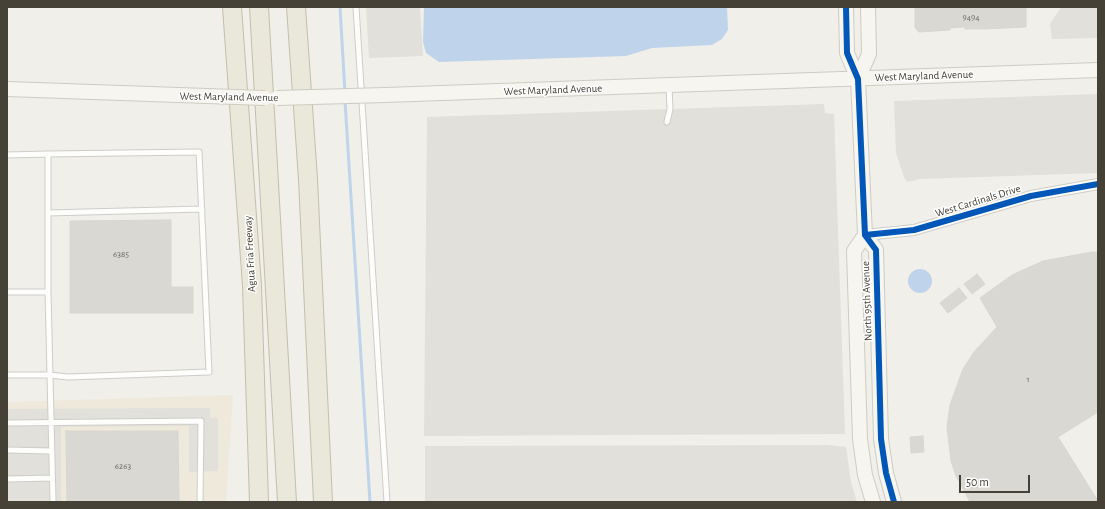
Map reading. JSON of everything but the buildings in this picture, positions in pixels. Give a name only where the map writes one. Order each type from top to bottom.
[{"type":"highway","name":"Agua Fria Freeway","points":[[232,7],[252,286],[259,501]]},
{"type":"highway","points":[[259,7],[271,98]]},
{"type":"highway","points":[[270,7],[271,98],[279,251],[296,502]]},
{"type":"highway","points":[[296,7],[309,194],[323,501]]},
{"type":"highway","points":[[279,251],[287,502]]},
{"type":"main road","points":[[846,7],[847,53],[858,79],[864,235]]},
{"type":"main road","points":[[858,79],[869,54],[868,7]]},
{"type":"main road","name":"West Maryland Avenue","points":[[7,89],[271,98],[669,86],[1098,70]]},
{"type":"main road","name":"North 95th Avenue","points":[[873,502],[866,475],[860,427],[854,251],[864,235],[876,250],[881,439],[886,473],[894,502]]},
{"type":"street","name":"West Cardinals Drive","points":[[864,235],[914,230],[1031,196],[1098,184]]},
{"type":"lane","points":[[356,7],[387,502]]},
{"type":"lane","points":[[667,122],[670,109],[669,86]]},
{"type":"lane","points":[[7,155],[199,152],[209,372],[68,377],[49,375],[7,375]]},
{"type":"lane","points":[[48,154],[49,375],[53,502]]},
{"type":"lane","points":[[48,213],[202,209]]},
{"type":"lane","points":[[7,292],[48,292]]},
{"type":"lane","points":[[7,422],[201,421],[200,502]]},
{"type":"lane","points":[[7,450],[51,451]]},
{"type":"lane","points":[[7,478],[52,478]]},
{"type":"shaded area","points":[[366,7],[420,7],[423,56],[369,58]]},
{"type":"shaded area","points":[[1061,7],[1098,7],[1098,38],[1052,39],[1050,24]]},
{"type":"shaded area","points":[[1098,94],[1098,173],[920,179],[907,182],[904,177],[896,153],[894,101]]},
{"type":"shaded area","points":[[824,104],[825,113],[834,114],[845,434],[424,436],[427,117]]},
{"type":"shaded area","points":[[233,395],[226,502],[7,502],[7,402]]},
{"type":"shaded area","points":[[210,408],[210,418],[218,418],[218,471],[189,472],[189,426],[61,427],[61,502],[7,502],[7,409]]},
{"type":"shaded area","points":[[827,445],[846,447],[851,482],[857,502],[425,502],[425,446]]},
{"type":"water","points":[[424,7],[727,7],[728,30],[722,39],[712,45],[652,48],[626,56],[439,62],[426,53],[423,42]]},
{"type":"water","points":[[915,269],[925,269],[932,276],[932,286],[925,293],[915,293],[908,286],[908,276]]},
{"type":"waterway","points":[[340,7],[345,93]]},
{"type":"waterway","points":[[345,101],[370,502]]},
{"type":"cycle path","points":[[846,7],[847,53],[858,79],[865,235],[876,250],[881,439],[886,473],[894,502]]},
{"type":"cycle path","points":[[865,235],[914,230],[1031,196],[1098,184]]}]
